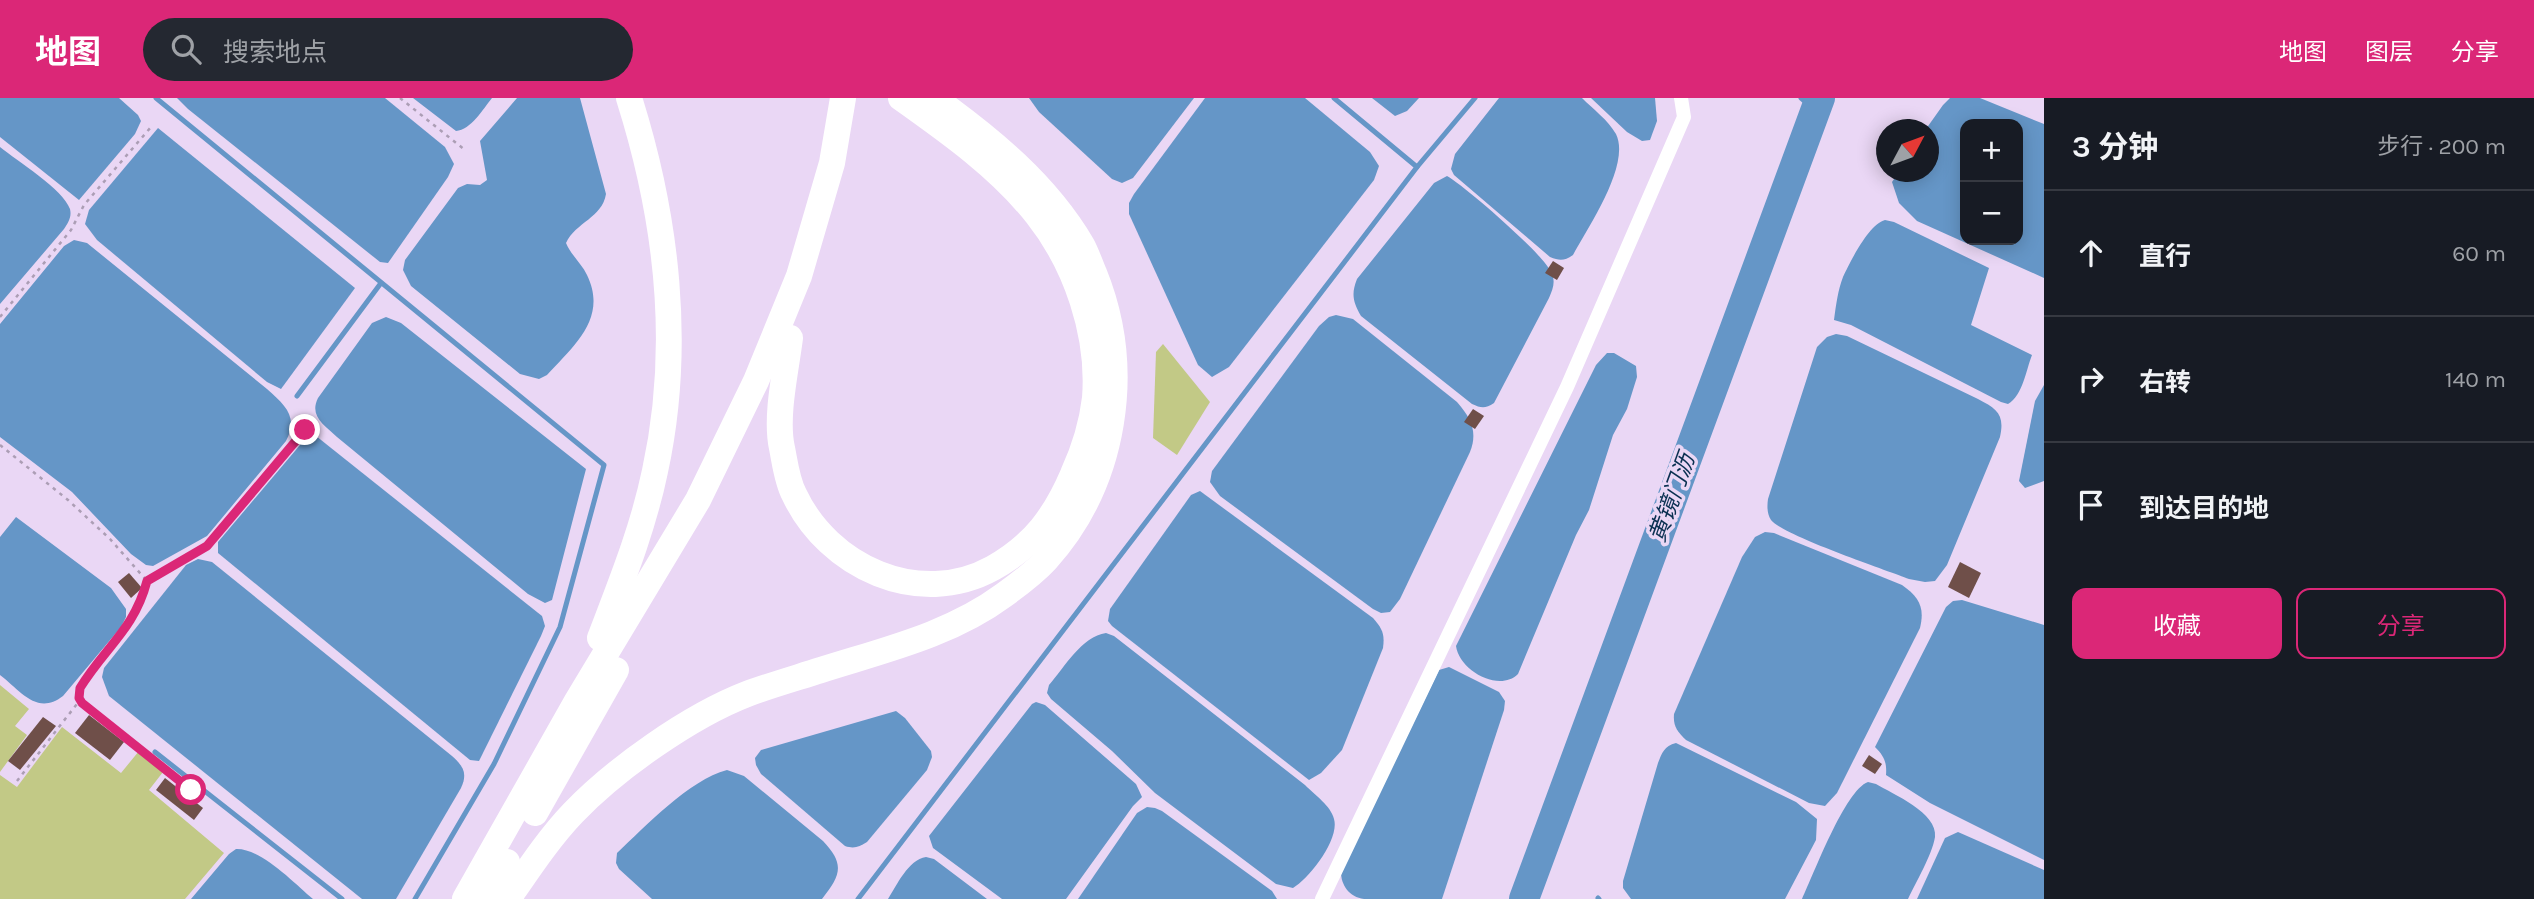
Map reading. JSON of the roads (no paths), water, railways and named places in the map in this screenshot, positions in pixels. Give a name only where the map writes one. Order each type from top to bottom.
[{"type":"highway","points":[[577,701],[633,552],[655,471],[667,397],[669,317],[663,236],[644,145],[629,98]]},
{"type":"highway","points":[[466,899],[577,701],[704,502],[799,276],[832,163],[843,98]]},
{"type":"highway","points":[[487,899],[704,502],[790,338],[842,179],[858,98]]},
{"type":"highway","points":[[790,338],[781,400],[781,445],[793,493],[815,528],[842,555],[875,574],[911,582],[934,583],[961,579],[991,569],[1018,552],[1048,523],[1066,491],[1084,448],[1095,397],[1093,349],[1083,302],[1065,256],[1037,214],[994,170],[901,98]]},
{"type":"highway","points":[[508,899],[573,813],[639,757],[684,727],[744,695],[895,648],[957,624],[1003,596],[1045,561],[1075,520],[1101,465],[1114,411],[1115,353],[1105,299],[1084,247],[1049,197],[1012,159],[934,98]]},
{"type":"street","points":[[1322,899],[1567,387],[1684,117],[1681,98]]},
{"type":"water","points":[[0,98],[119,98],[141,121],[135,134],[79,200],[0,137]]},
{"type":"water","points":[[177,98],[385,98],[445,147],[454,164],[448,177],[388,263],[380,262]]},
{"type":"water","points":[[413,98],[492,98],[472,123],[456,131]]},
{"type":"water","points":[[517,98],[580,98],[606,194],[599,209],[566,243],[585,271],[592,290],[591,318],[568,353],[547,375],[539,379],[520,374],[411,286],[403,270],[405,260],[458,188],[467,184],[480,185],[487,180],[480,141]]},
{"type":"water","points":[[1029,98],[1194,98],[1133,178],[1122,183],[1112,179],[1039,112]]},
{"type":"water","points":[[1205,98],[1305,98],[1370,152],[1379,166],[1374,180],[1229,367],[1212,377],[1198,365],[1129,214],[1129,203],[1134,194]]},
{"type":"water","points":[[1372,98],[1419,98],[1407,111],[1395,116]]},
{"type":"water","points":[[1499,98],[1582,98],[1605,119],[1616,134],[1618,162],[1613,179],[1573,255],[1567,258],[1559,260],[1550,257],[1454,175],[1451,169],[1455,154]]},
{"type":"water","points":[[1591,98],[1655,98],[1657,121],[1650,140],[1642,141],[1627,132]]},
{"type":"water","points":[[1950,98],[1980,98],[2044,124],[2044,278],[1970,245],[2023,245],[2023,119],[1960,119],[1960,240],[1917,221],[1899,203],[1892,182],[1939,182],[1939,119],[1933,119]]},
{"type":"water","points":[[158,128],[355,288],[281,389],[267,382],[97,240],[85,224],[89,210]]},
{"type":"water","points":[[0,147],[49,184],[66,201],[70,212],[64,229],[0,304]]},
{"type":"water","points":[[1447,176],[1520,237],[1545,263],[1553,279],[1549,298],[1494,403],[1485,407],[1472,404],[1361,316],[1354,298],[1357,279],[1434,183]]},
{"type":"water","points":[[1885,220],[1989,268],[1971,325],[2032,355],[2021,388],[2008,404],[1851,325],[1834,320],[1840,287],[1850,262],[1873,228]]},
{"type":"water","points":[[74,240],[87,243],[267,389],[284,406],[290,418],[290,433],[286,441],[207,536],[153,566],[146,565],[131,554],[72,492],[0,437],[0,324],[64,246]]},
{"type":"water","points":[[1336,315],[1353,319],[1457,402],[1466,414],[1473,432],[1470,452],[1400,599],[1390,612],[1381,613],[1373,609],[1220,496],[1210,482],[1212,471],[1319,326],[1329,317]]},
{"type":"water","points":[[386,317],[401,323],[586,469],[552,600],[545,603],[528,594],[319,420],[315,410],[318,398],[372,323]]},
{"type":"water","points":[[1836,334],[1847,336],[1978,399],[1998,413],[2001,423],[2000,437],[1947,565],[1935,581],[1909,579],[1836,552],[1794,534],[1770,518],[1768,499],[1817,347],[1827,337]]},
{"type":"water","points":[[1607,353],[1614,353],[1636,366],[1637,377],[1627,409],[1613,435],[1589,510],[1518,674],[1501,681],[1491,680],[1464,663],[1456,646],[1596,365]]},
{"type":"water","points":[[2044,385],[2044,481],[2025,488],[2019,481],[2035,401]]},
{"type":"water","points":[[311,432],[542,616],[545,626],[541,636],[479,761],[470,760],[218,553],[218,542]]},
{"type":"water","points":[[1200,491],[1373,618],[1382,632],[1383,648],[1342,750],[1321,773],[1309,780],[1108,621],[1110,609],[1191,495]]},
{"type":"water","points":[[16,517],[111,588],[126,609],[126,617],[121,627],[63,696],[45,703],[30,699],[0,675],[0,537]]},
{"type":"water","points":[[1765,532],[1774,533],[1902,585],[1913,594],[1921,608],[1920,628],[1837,793],[1825,806],[1809,803],[1686,740],[1674,722],[1674,714],[1742,557],[1755,537]]},
{"type":"water","points":[[198,559],[212,562],[452,756],[462,767],[464,778],[461,788],[396,899],[362,899],[109,696],[102,677],[104,668],[186,565]]},
{"type":"water","points":[[1962,600],[2044,625],[2044,860],[1930,803],[1886,775],[1884,759],[1875,747],[1946,607],[1953,601]]},
{"type":"water","points":[[1106,633],[1114,636],[1305,785],[1330,810],[1335,827],[1328,847],[1300,883],[1293,888],[1276,884],[1155,793],[1112,751],[1051,699],[1047,693],[1049,685],[1067,662],[1089,640]]},
{"type":"water","points":[[1449,667],[1499,692],[1505,701],[1442,899],[1364,899],[1354,896],[1342,881],[1341,872],[1439,670]]},
{"type":"water","points":[[1036,702],[1045,705],[1136,784],[1142,797],[1066,899],[1002,899],[933,848],[929,836]]},
{"type":"water","points":[[896,711],[905,718],[931,751],[932,757],[927,770],[867,842],[859,846],[845,846],[761,774],[756,765],[755,758],[761,750]]},
{"type":"water","points":[[1676,743],[1796,802],[1817,819],[1816,840],[1785,899],[1631,899],[1623,888],[1658,763],[1666,748]]},
{"type":"water","points":[[727,770],[744,776],[830,849],[835,856],[838,870],[822,899],[652,899],[619,869],[616,863],[617,853],[655,818],[698,783]]},
{"type":"water","points":[[1868,782],[1913,805],[1934,828],[1935,837],[1931,852],[1908,899],[1802,899],[1840,816],[1859,788]]},
{"type":"water","points":[[1147,807],[1162,811],[1272,891],[1277,899],[1078,899],[1137,813]]},
{"type":"water","points":[[1958,832],[2044,870],[2044,899],[1917,899],[1945,838]]},
{"type":"water","points":[[236,849],[246,850],[266,860],[313,899],[191,899]]},
{"type":"water","points":[[926,857],[934,859],[987,899],[888,899],[908,868]]},
{"type":"waterway","points":[[156,98],[604,465],[560,627],[494,764],[415,899]]},
{"type":"waterway","points":[[1334,98],[1417,167]]},
{"type":"waterway","points":[[858,899],[1417,167],[1475,98]]},
{"type":"waterway","points":[[1801,98],[1814,109]]},
{"type":"waterway","name":"黄镜门沥","points":[[1524,899],[1820,98]]},
{"type":"waterway","points":[[297,396],[381,283]]},
{"type":"waterway","points":[[155,752],[342,899]]}]
